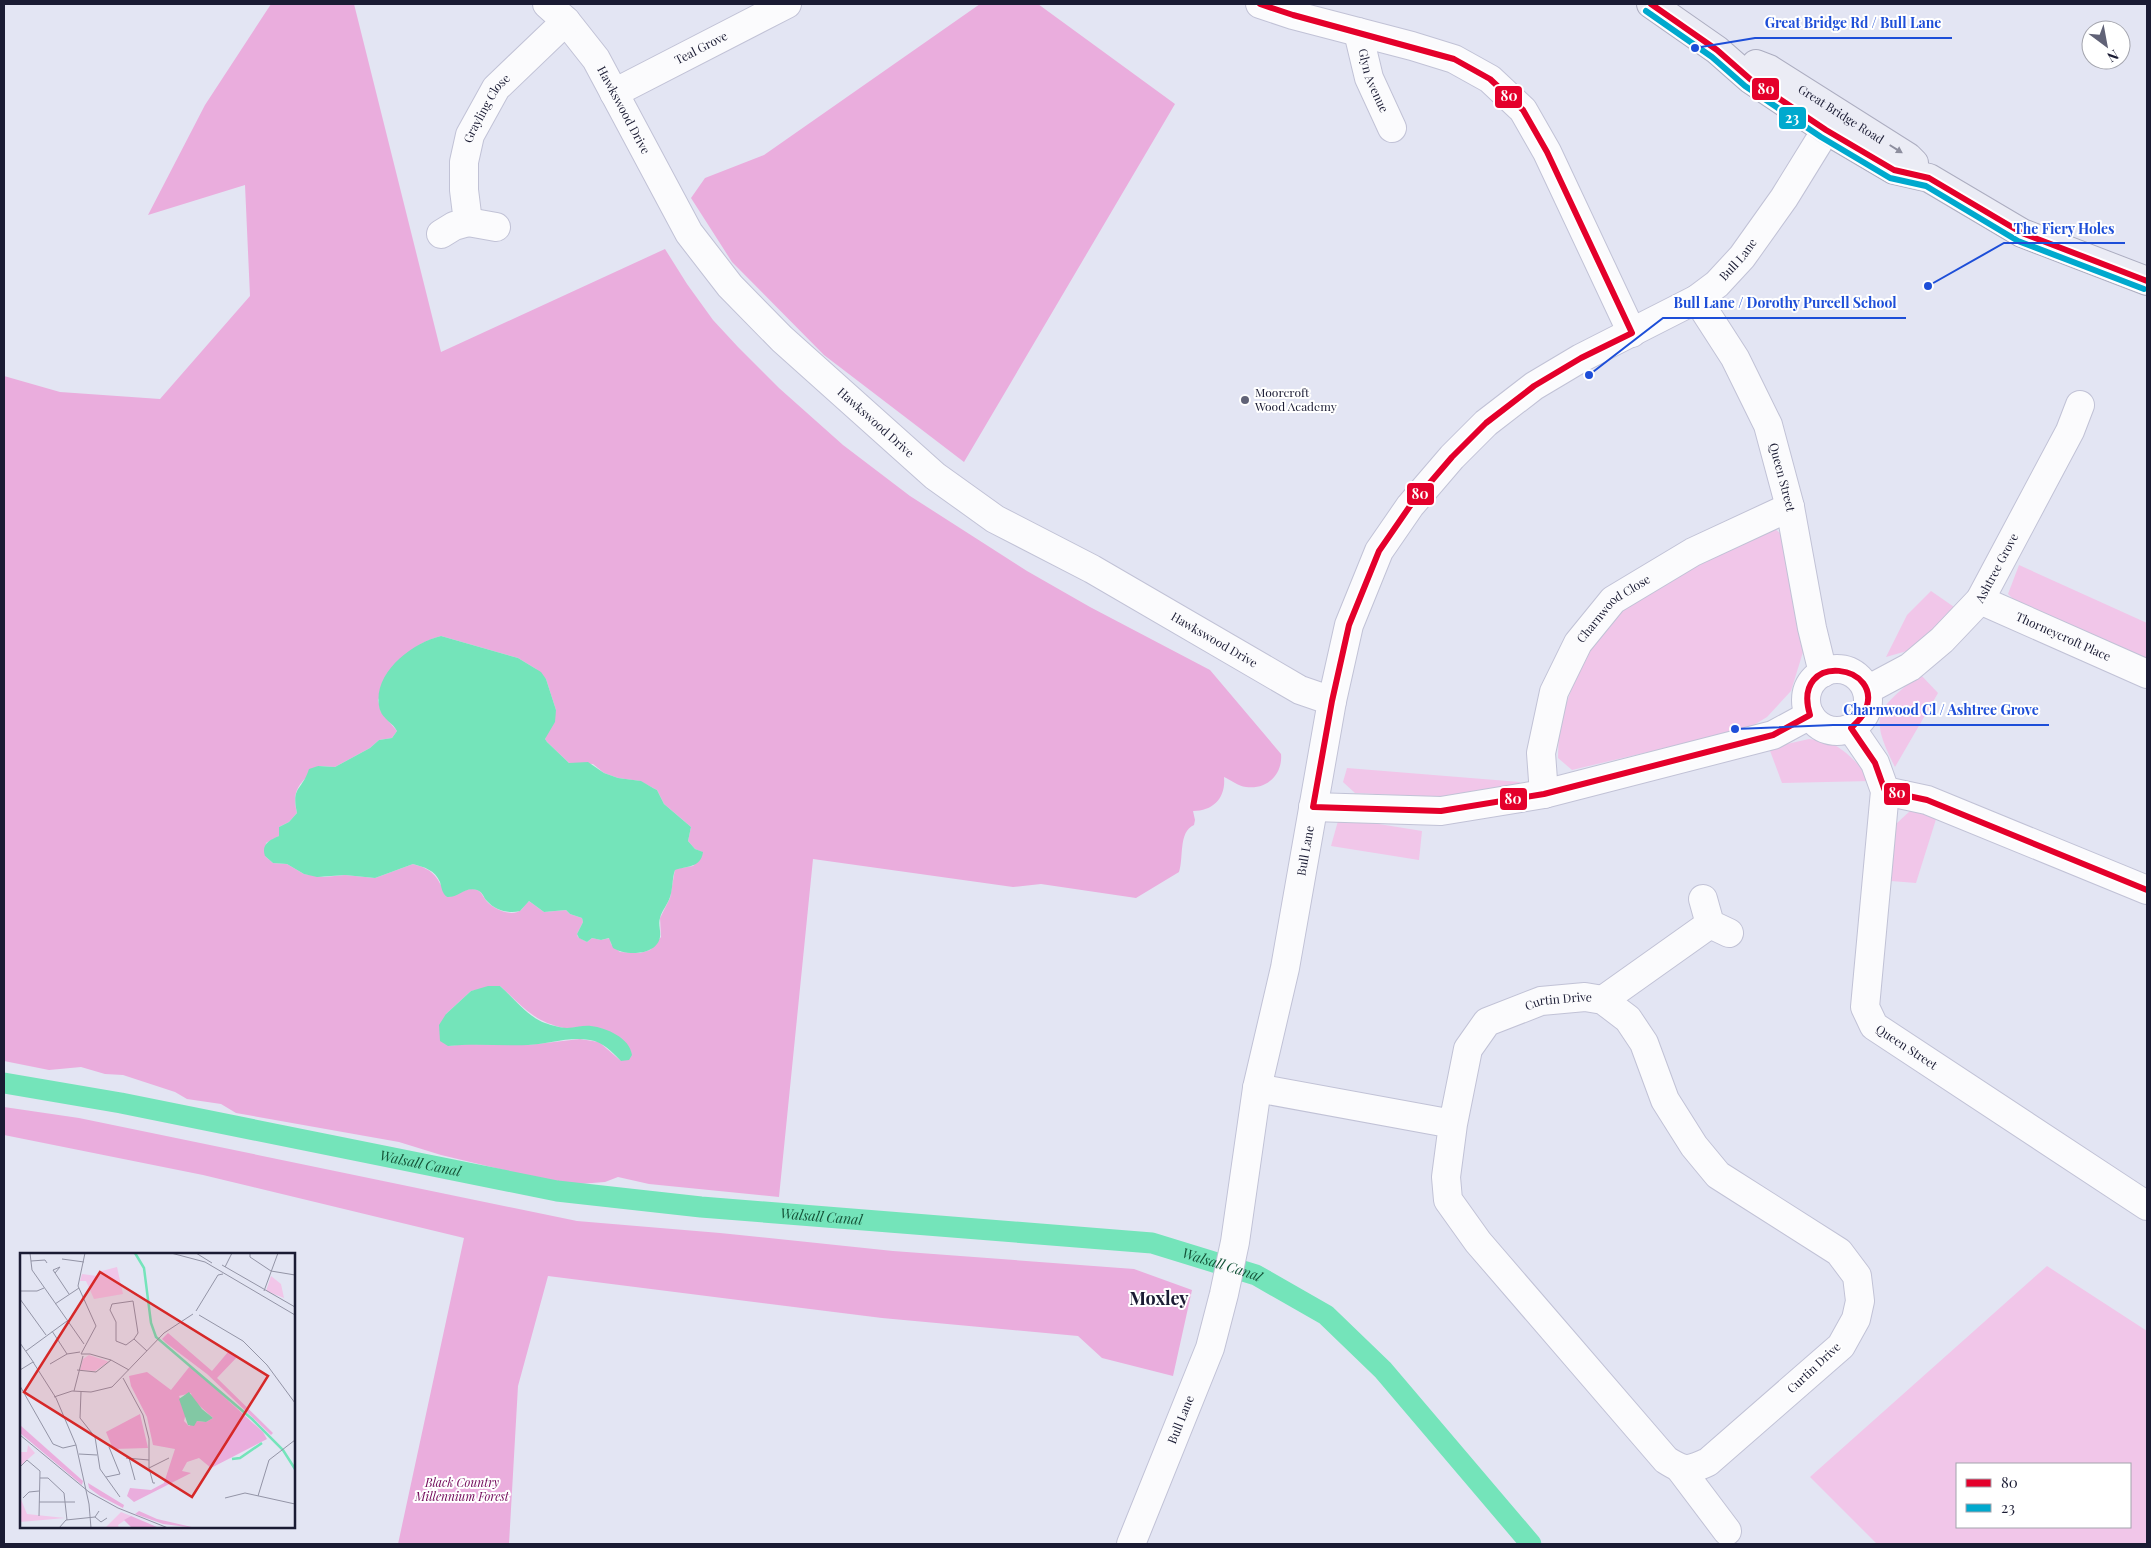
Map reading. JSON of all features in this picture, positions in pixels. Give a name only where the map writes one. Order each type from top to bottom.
[{"type":"main road","name":"Great Bridge Road","points":[[1651,4],[1717,50],[1750,79],[1826,130],[1894,170],[1929,178]]},
{"type":"main road","name":"Great Bridge Road","points":[[1717,50],[1769,69],[1908,157],[1929,178],[2022,232],[2144,282]]},
{"type":"street","name":"Teal Grove","points":[[614,93],[787,4]]},
{"type":"street","name":"Glyn Avenue","points":[[1260,4],[1293,16],[1454,58],[1490,79],[1523,110],[1565,187],[1632,333]]},
{"type":"street","name":"Hawkswood Drive","points":[[557,12],[596,58],[689,233],[730,286],[782,339],[935,476],[995,519],[1092,569],[1300,690],[1332,701]]},
{"type":"street","name":"Grayling Close","points":[[468,222],[464,190],[464,162],[470,134],[496,88],[557,12]]},
{"type":"street","name":"Glyn Avenue","points":[[1358,32],[1368,78],[1392,128]]},
{"type":"street","points":[[1798,87],[1803,102],[1828,119],[1826,130],[1858,125]]},
{"type":"street","name":"Bull Lane","points":[[1131,1544],[1210,1348],[1224,1294],[1235,1242],[1257,1088],[1285,968],[1332,701],[1349,625],[1379,551],[1410,506],[1467,440],[1534,386],[1581,358],[1697,299],[1717,284],[1742,257],[1784,198],[1826,130]]},
{"type":"street","points":[[441,234],[454,226],[468,222],[496,227]]},
{"type":"street","name":"Queen Street","points":[[1697,299],[1735,358],[1768,424],[1790,508],[1812,628],[1824,672]]},
{"type":"street","name":"Ashtree Grove","points":[[1867,690],[1910,667],[1942,640],[1980,600],[2070,431],[2080,405]]},
{"type":"street","name":"Charnwood Close","points":[[1544,794],[1541,754],[1554,692],[1578,643],[1613,600],[1693,552],[1790,508]]},
{"type":"street","name":"Thorneycroft Place","points":[[1980,600],[2147,674]]},
{"type":"street","points":[[1834,669],[1853,673],[1862,681],[1867,690],[1867,711],[1861,721],[1851,728],[1840,731],[1829,730],[1816,722],[1810,715],[1806,697],[1815,679],[1824,672],[1834,669]]},
{"type":"street","points":[[1313,807],[1441,811],[1544,794],[1773,734],[1810,715]]},
{"type":"street","name":"Queen Street","points":[[1851,728],[1875,763],[1885,791],[1865,1007],[1874,1026],[2147,1206]]},
{"type":"street","points":[[1885,791],[1927,800],[2147,890]]},
{"type":"street","points":[[1603,1000],[1714,919]]},
{"type":"street","name":"Curtin Drive","points":[[1585,997],[1603,1000],[1628,1019],[1644,1043],[1665,1100],[1694,1146],[1718,1175],[1839,1252],[1857,1276],[1860,1301],[1856,1319],[1841,1346],[1708,1462],[1693,1469],[1681,1470],[1666,1460],[1478,1242],[1448,1200],[1446,1177],[1453,1124],[1468,1049],[1487,1022],[1541,1000],[1585,997]]},
{"type":"street","points":[[1257,1088],[1453,1124]]},
{"type":"street","points":[[1681,1470],[1727,1531]]},
{"type":"shaded area","points":[[1771,526],[1785,537],[1803,652],[1791,691],[1767,717],[1749,728],[1572,770],[1558,758],[1559,725],[1585,650],[1624,603]]},
{"type":"shaded area","points":[[2019,565],[2147,623],[2147,662],[2018,604],[2008,594]]},
{"type":"shaded area","points":[[1931,591],[1957,609],[1907,651],[1886,657],[1907,615]]},
{"type":"shaded area","points":[[441,636],[518,658],[541,672],[546,679],[556,710],[555,722],[545,739],[547,742],[569,763],[588,762],[604,773],[618,778],[641,781],[657,790],[664,804],[691,827],[688,841],[695,849],[703,852],[702,857],[696,864],[675,870],[670,897],[659,920],[660,937],[658,943],[653,948],[640,953],[632,953],[618,951],[613,948],[609,938],[601,940],[592,938],[587,942],[579,938],[577,934],[583,922],[582,918],[570,914],[566,910],[544,912],[529,901],[520,911],[506,912],[494,907],[481,892],[473,889],[447,897],[438,878],[432,872],[413,864],[375,878],[345,875],[317,877],[304,874],[287,864],[273,863],[265,856],[264,849],[267,843],[279,836],[279,827],[289,822],[297,813],[296,793],[309,769],[318,766],[335,767],[370,748],[379,740],[392,738],[397,731],[380,710],[379,697],[381,685],[387,673],[406,653],[429,640]]},
{"type":"shaded area","points":[[1920,674],[1938,693],[1895,767],[1881,735],[1881,714],[1894,696]]},
{"type":"shaded area","points":[[1809,739],[1823,740],[1845,752],[1857,763],[1871,781],[1782,783],[1769,748]]},
{"type":"shaded area","points":[[1347,768],[1520,782],[1516,790],[1457,798],[1355,793],[1343,782]]},
{"type":"shaded area","points":[[1918,810],[1937,816],[1916,883],[1891,881],[1896,824],[1910,811]]},
{"type":"shaded area","points":[[1348,819],[1422,831],[1419,860],[1331,846],[1338,821]]},
{"type":"shaded area","points":[[488,986],[500,986],[527,1012],[545,1023],[565,1028],[591,1026],[617,1035],[627,1044],[632,1055],[629,1060],[621,1061],[603,1045],[595,1041],[582,1039],[518,1045],[448,1046],[440,1041],[439,1025],[446,1014],[471,991]]},
{"type":"shaded area","points":[[2047,1266],[2147,1331],[2147,1544],[1877,1544],[1810,1477]]},
{"type":"green space","points":[[271,4],[354,4],[441,352],[665,249],[713,320],[779,388],[843,445],[910,496],[1027,571],[1090,607],[1210,670],[1281,754],[1281,761],[1276,774],[1267,783],[1254,787],[1240,785],[1224,777],[1223,791],[1217,802],[1213,806],[1193,811],[1194,825],[1189,828],[1184,839],[1179,872],[1136,898],[1041,884],[1013,887],[813,859],[779,1197],[649,1184],[618,1177],[605,1182],[566,1185],[441,1155],[399,1142],[236,1113],[221,1104],[187,1099],[175,1092],[123,1075],[105,1074],[81,1067],[49,1070],[4,1061],[4,376],[60,392],[160,399],[250,296],[245,185],[148,215],[205,105]],"holes":[[[441,636],[518,658],[536,669],[546,679],[556,710],[545,739],[547,742],[569,763],[593,764],[604,773],[618,778],[640,781],[657,790],[664,804],[691,827],[688,841],[695,849],[702,852],[702,856],[693,866],[675,869],[670,898],[660,918],[661,937],[650,950],[640,953],[620,952],[611,944],[610,938],[601,940],[592,938],[587,942],[578,937],[577,934],[583,922],[582,918],[570,914],[566,910],[544,912],[529,901],[517,912],[502,911],[492,906],[480,892],[473,889],[447,897],[441,884],[431,872],[413,864],[375,878],[345,875],[324,877],[304,874],[287,864],[273,863],[265,856],[266,843],[279,836],[279,827],[289,822],[297,813],[295,798],[299,786],[318,766],[335,767],[370,748],[379,740],[392,738],[397,731],[381,712],[378,700],[402,660],[418,646]],[[500,986],[529,1012],[553,1025],[564,1028],[591,1026],[621,1061],[599,1042],[580,1039],[528,1045],[468,1044],[448,1046],[446,1014],[471,991]]]},
{"type":"green space","points":[[980,4],[1038,4],[1175,104],[964,462],[824,355],[732,262],[691,198],[705,178],[764,155]]},
{"type":"green space","name":"Black Country Millennium Forest","points":[[4,1107],[79,1118],[577,1221],[720,1233],[893,1251],[1134,1269],[1192,1290],[1173,1376],[1102,1358],[1078,1336],[882,1318],[548,1276],[518,1386],[509,1544],[398,1544],[464,1238],[203,1175],[4,1135]]},
{"type":"waterway","name":"Walsall Canal","points":[[4,1083],[121,1103],[557,1191],[701,1207],[1152,1243],[1256,1275],[1326,1315],[1383,1370],[1531,1544]]},
{"type":"transit line","name":"80","points":[[1260,4],[1293,15],[1454,59],[1490,79],[1523,110],[1547,152],[1632,333],[1581,358],[1534,386],[1486,423],[1452,457],[1410,506],[1379,551],[1349,625],[1332,701],[1313,807],[1441,811],[1544,794],[1773,735],[1810,715],[1808,694],[1814,680],[1825,672],[1839,671],[1853,675],[1863,683],[1868,696],[1864,713],[1851,728],[1875,763],[1885,791],[1927,800],[2147,890]]},
{"type":"transit line","name":"80","points":[[1651,4],[1717,50],[1750,79],[1826,130],[1894,170],[1929,178],[2022,233],[2147,281]]},
{"type":"transit line","name":"23","points":[[1646,11],[1712,57],[1745,86],[1821,137],[1890,178],[1926,186],[2018,241],[2144,289]]},
{"type":"place","name":"Great Bridge Rd / Bull Lane","points":[[1695,48]]},
{"type":"place","name":"The Fiery Holes","points":[[1928,286]]},
{"type":"place","name":"Bull Lane / Dorothy Purcell School","points":[[1589,375]]},
{"type":"place","name":"Moorcroft Wood Academy","points":[[1245,400]]},
{"type":"place","name":"Charnwood Cl / Ashtree Grove","points":[[1735,729]]},
{"type":"district","name":"Moxley","points":[[1159,1299]]}]
